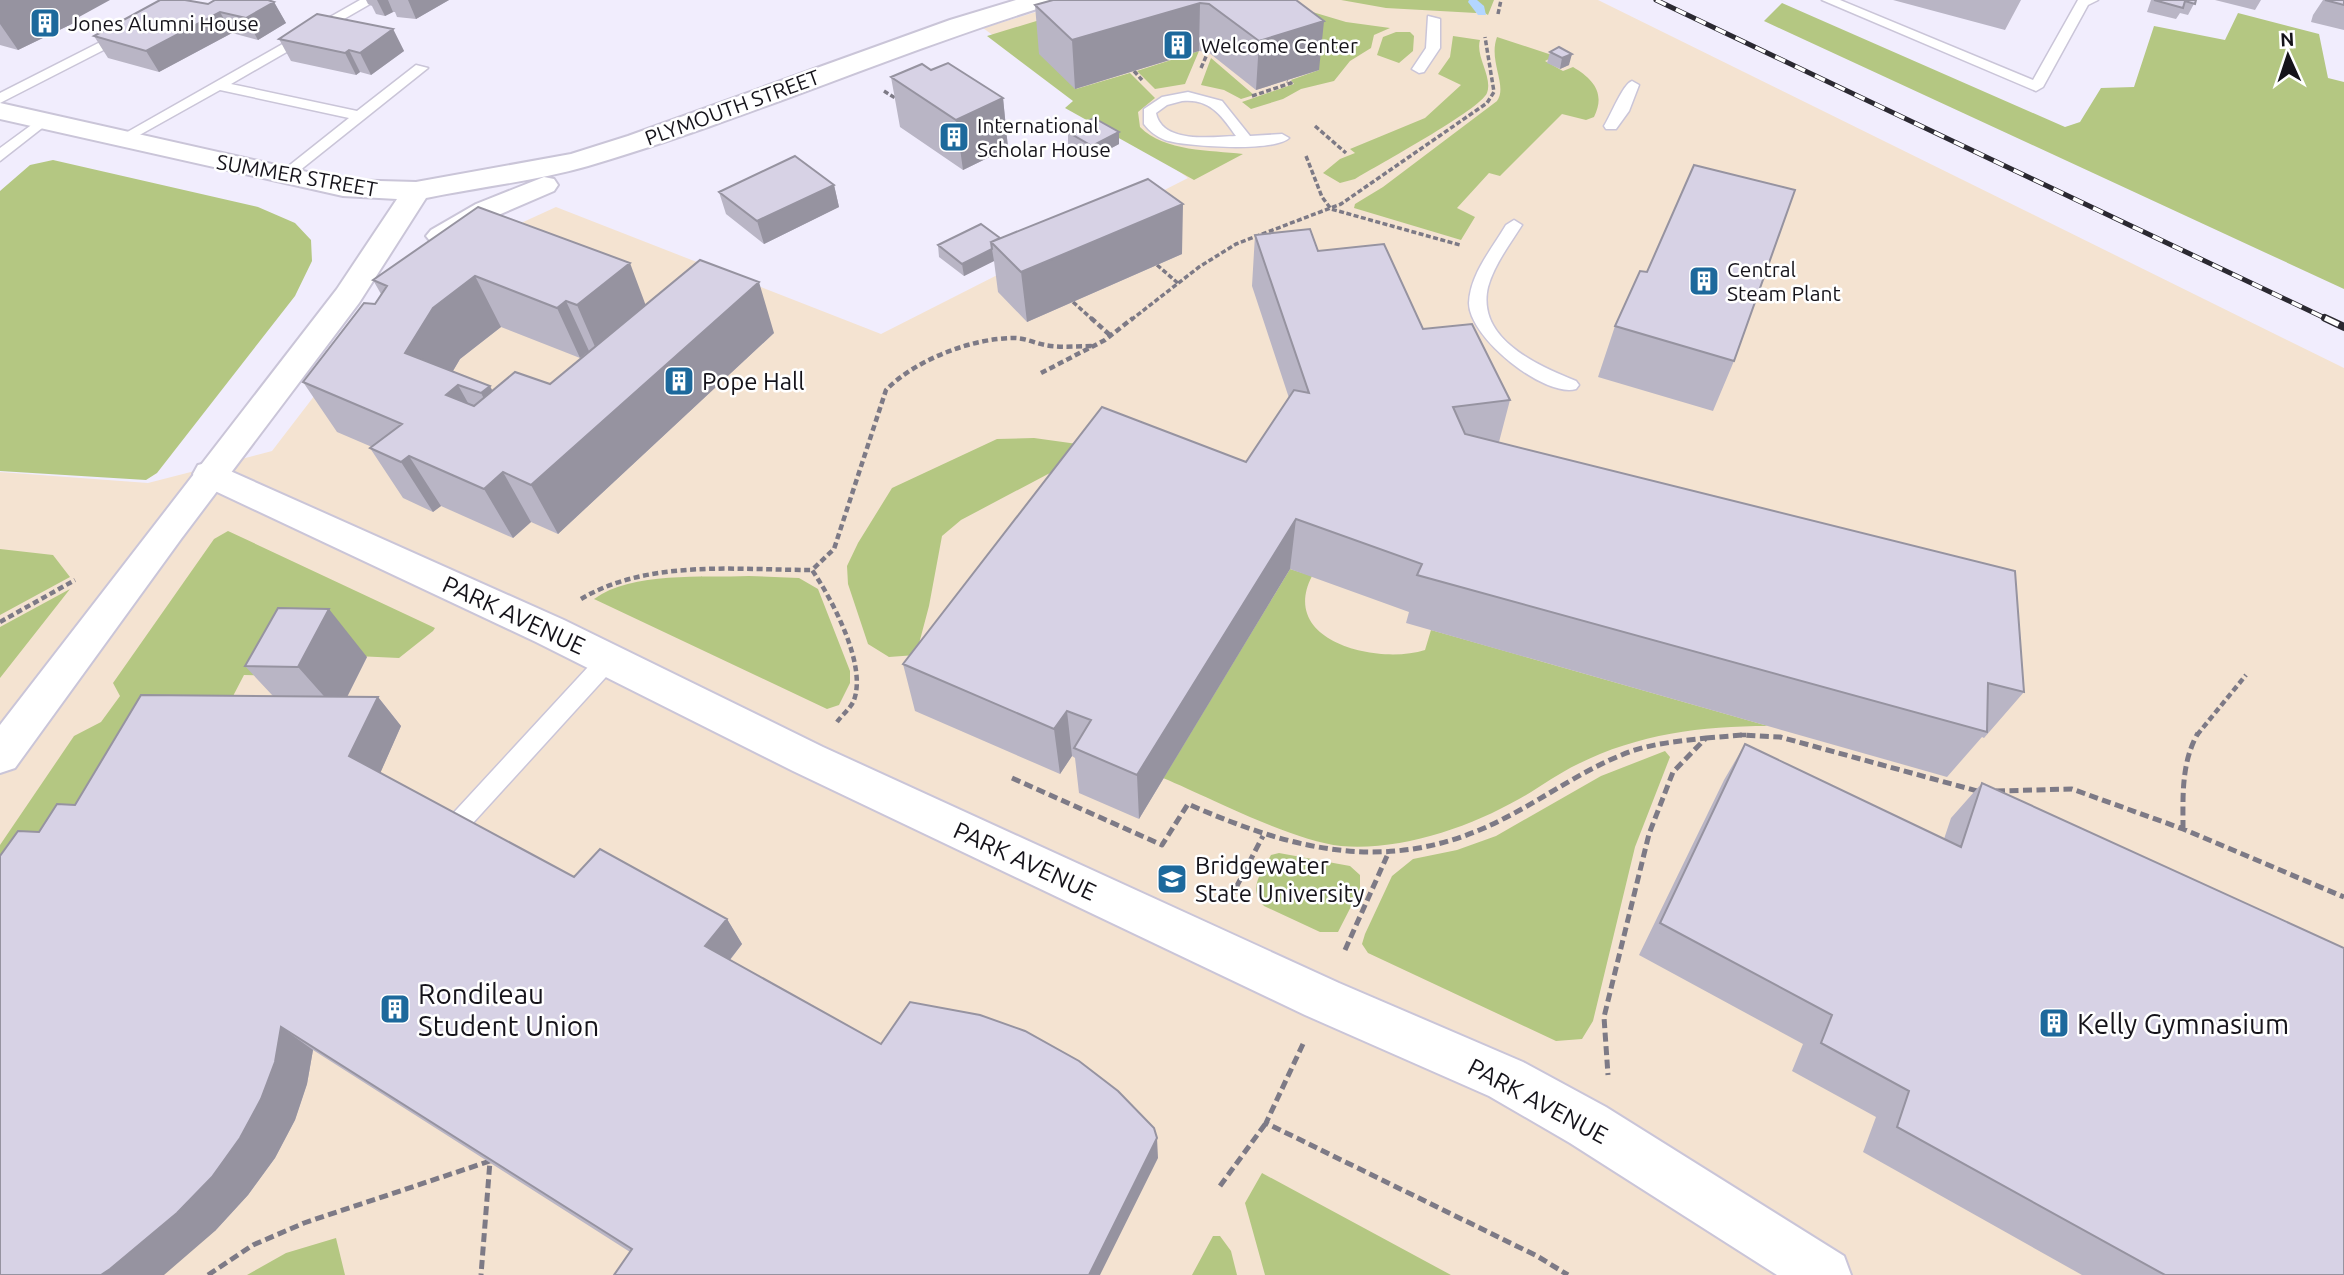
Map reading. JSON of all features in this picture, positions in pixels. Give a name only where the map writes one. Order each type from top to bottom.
[{"type":"main road","name":"PLYMOUTH STREET","points":[[416,191],[525,173],[638,142],[877,54],[1042,0]]},
{"type":"main road","name":"SUMMER STREET","points":[[0,111],[284,176],[370,191],[416,191]]},
{"type":"main road","name":"SUMMER STREET","points":[[313,342],[362,294],[410,257],[486,210],[638,142]]},
{"type":"main road","name":"SUMMER STREET","points":[[0,756],[210,474],[348,296],[416,191]]},
{"type":"main road","name":"PARK AVENUE","points":[[210,474],[550,631],[846,777],[1322,999],[1506,1079],[1588,1125],[1825,1275]]},
{"type":"lane","points":[[122,139],[370,0]]},
{"type":"lane","points":[[1829,0],[2036,87],[2083,2],[2091,0]]},
{"type":"lane","points":[[1419,69],[1433,48],[1433,19]]},
{"type":"lane","points":[[0,99],[137,27]]},
{"type":"lane","points":[[284,176],[421,68]]},
{"type":"lane","points":[[218,85],[360,116]]},
{"type":"lane","points":[[1611,126],[1622,111],[1632,85]]},
{"type":"lane","points":[[1246,140],[1228,112],[1213,100],[1175,97],[1163,100],[1149,112],[1152,126],[1169,137],[1270,141],[1282,138]]},
{"type":"lane","points":[[0,156],[41,122]]},
{"type":"lane","points":[[1514,225],[1479,288],[1478,303],[1483,321],[1491,336],[1522,364],[1570,385]]},
{"type":"lane","points":[[454,828],[608,660]]},
{"type":"path","points":[[1498,14],[1501,0]]},
{"type":"path","points":[[1041,373],[1111,336],[1236,244],[1289,222],[1331,209],[1414,156],[1492,98],[1494,92],[1486,37]]},
{"type":"path","points":[[1246,99],[1291,83],[1287,81]]},
{"type":"path","points":[[1315,126],[1346,153]]},
{"type":"path","points":[[1304,154],[1312,164],[1322,200],[1331,209],[1464,246]]},
{"type":"path","points":[[1288,233],[1289,222]]},
{"type":"path","points":[[1157,265],[1179,284]]},
{"type":"path","points":[[1073,302],[1111,336]]},
{"type":"path","points":[[550,631],[589,593],[617,580],[662,574],[812,570],[834,549],[880,400],[894,378],[918,364],[1002,339],[1021,338],[1047,345],[1095,346]]},
{"type":"path","points":[[812,570],[826,587],[858,676],[854,700],[837,722]]},
{"type":"path","points":[[0,622],[78,578]]},
{"type":"path","points":[[2183,829],[2182,776],[2187,751],[2195,733],[2246,674]]},
{"type":"path","points":[[1012,778],[1162,845],[1188,804],[1264,836],[1315,849],[1387,856],[1484,828],[1593,768],[1632,751],[1706,738],[1743,735],[1780,737],[1982,792],[2073,789],[2183,829],[2344,897]]},
{"type":"path","points":[[1609,1079],[1603,1037],[1604,1017],[1649,834],[1673,772],[1706,738]]},
{"type":"path","points":[[1230,899],[1264,836]]},
{"type":"path","points":[[1345,950],[1387,856]]},
{"type":"path","points":[[1220,1186],[1266,1124],[1303,1042]]},
{"type":"path","points":[[1266,1124],[1537,1256],[1568,1275]]},
{"type":"path","points":[[208,1275],[253,1245],[304,1223],[490,1161],[481,1275]]},
{"type":"shaded area","name":"Bridgewater State University","points":[[1076,0],[1598,0],[2344,368],[2344,1275],[0,1275],[0,472],[148,483],[272,451],[328,378],[484,240],[556,207],[881,334],[1188,178],[983,28]]},
{"type":"green space","points":[[1105,0],[1204,0],[1076,89],[1130,73],[1155,98],[1138,112],[1140,127],[1150,135],[1189,148],[1243,154],[1194,180],[1065,108],[1073,101],[987,36]]},
{"type":"green space","points":[[1341,0],[1494,0],[1488,15],[1480,10],[1476,13],[1386,8]]},
{"type":"green space","points":[[1782,3],[2065,127],[2080,122],[2101,88],[2134,87],[2154,26],[2225,40],[2238,13],[2319,34],[2328,78],[2344,82],[2344,289],[1764,21]]},
{"type":"green space","points":[[1289,5],[1346,22],[1390,28],[1374,35],[1371,48],[1350,61],[1334,81],[1301,89],[1283,99],[1251,109],[1242,102],[1294,84],[1291,80],[1319,70]]},
{"type":"green space","points":[[1396,32],[1410,32],[1414,36],[1413,51],[1399,63],[1377,55],[1383,37]]},
{"type":"green space","points":[[1453,36],[1480,40],[1480,53],[1488,87],[1487,93],[1480,101],[1448,124],[1355,179],[1340,183],[1323,173],[1340,159],[1355,153],[1350,149],[1425,118],[1461,85],[1438,74],[1450,57]]},
{"type":"green space","points":[[1497,37],[1555,56],[1545,61],[1563,71],[1573,67],[1586,76],[1598,94],[1599,101],[1594,117],[1586,120],[1562,114],[1500,176],[1489,173],[1457,208],[1475,217],[1461,240],[1354,208],[1355,204],[1383,187],[1497,101],[1500,88],[1495,55]]},
{"type":"green space","points":[[1199,51],[1185,84],[1155,89],[1137,71]]},
{"type":"green space","points":[[1211,58],[1254,95],[1241,99],[1224,90],[1201,85]]},
{"type":"green space","points":[[53,160],[258,207],[295,223],[311,240],[312,261],[295,296],[157,473],[146,480],[0,471],[0,191],[30,165]]},
{"type":"green space","points":[[1034,438],[1099,447],[961,520],[942,536],[929,606],[916,655],[889,657],[868,644],[848,584],[847,566],[892,488],[997,439]]},
{"type":"green space","points":[[228,531],[435,628],[399,658],[313,654],[301,676],[244,675],[232,698],[110,833],[0,865],[0,845],[74,736],[101,722],[120,696],[113,683],[214,539]]},
{"type":"green space","points":[[0,549],[53,555],[70,577],[0,615]]},
{"type":"green space","points":[[1290,569],[1312,576],[1305,599],[1309,618],[1320,632],[1338,643],[1360,651],[1405,654],[1425,650],[1431,630],[1768,726],[1695,730],[1624,745],[1570,768],[1499,810],[1456,828],[1410,841],[1363,847],[1341,846],[1299,836],[1163,778]]},
{"type":"green space","points":[[749,576],[799,578],[818,589],[850,671],[850,683],[839,705],[827,709],[594,599],[610,590],[648,580]]},
{"type":"green space","points":[[70,589],[0,678],[0,627]]},
{"type":"green space","points":[[1665,751],[1670,757],[1635,847],[1593,1021],[1582,1039],[1556,1041],[1368,953],[1362,944],[1392,876],[1413,859],[1457,850],[1496,836],[1601,776]]},
{"type":"green space","points":[[1279,853],[1350,866],[1360,875],[1360,889],[1338,932],[1320,932],[1264,906],[1256,886],[1271,855]]},
{"type":"green space","points":[[1262,1173],[1451,1275],[1265,1275],[1245,1203]]},
{"type":"green space","points":[[1213,1236],[1220,1236],[1231,1251],[1237,1275],[1192,1275]]},
{"type":"green space","points":[[336,1238],[345,1275],[247,1275],[286,1253]]},
{"type":"building","points":[[160,0],[208,4],[215,0],[274,2],[246,18],[220,12],[146,51],[94,36]]},
{"type":"building","points":[[1053,0],[1296,0],[1324,21],[1259,41],[1209,4],[1200,3],[1072,40],[1035,5]]},
{"type":"building","points":[[2154,0],[2196,0],[2195,4],[2185,1],[2183,8]]},
{"type":"building","points":[[2325,0],[2344,0],[2344,5]]},
{"type":"building","points":[[317,14],[393,29],[360,53],[349,50],[345,53],[279,39]]},
{"type":"building","points":[[1559,47],[1572,54],[1562,58],[1550,52]]},
{"type":"building","points":[[948,63],[1003,98],[956,120],[891,77],[922,64],[931,70]]},
{"type":"building","points":[[1094,118],[1119,132],[1092,146],[1068,132]]},
{"type":"building","points":[[795,156],[834,185],[757,221],[719,192]]},
{"type":"building","name":"Central Steam Plant","points":[[1694,165],[1795,190],[1734,361],[1615,326],[1640,271],[1647,272]]},
{"type":"building","points":[[1148,179],[1183,204],[1021,272],[991,242]]},
{"type":"building","points":[[478,207],[630,263],[577,305],[566,301],[557,308],[475,276],[433,308],[405,353],[490,386],[481,393],[458,385],[446,395],[474,406],[515,372],[550,384],[700,260],[759,282],[531,485],[503,472],[484,489],[409,456],[401,462],[370,448],[402,424],[303,382],[364,303],[375,304],[387,286],[373,280]]},
{"type":"building","points":[[981,224],[1000,238],[991,242],[992,249],[962,264],[938,245]]},
{"type":"building","points":[[1310,229],[1318,251],[1384,244],[1423,329],[1472,324],[1510,400],[1453,407],[1465,434],[2015,571],[2024,692],[1988,683],[1987,732],[1417,575],[1422,564],[1296,519],[1137,775],[1074,748],[1091,720],[1067,711],[1054,729],[903,664],[1102,407],[1246,462],[1294,390],[1309,393],[1255,235]]},
{"type":"building","points":[[278,608],[329,609],[298,667],[245,666]]},
{"type":"building","name":"Rondileau Student Union","points":[[141,695],[378,697],[349,756],[574,877],[600,849],[727,919],[705,946],[881,1044],[910,1002],[980,1015],[1025,1031],[1079,1061],[1118,1091],[1154,1128],[1157,1138],[1089,1275],[614,1275],[632,1249],[281,1027],[275,1062],[261,1099],[240,1138],[212,1177],[177,1213],[101,1275],[0,1275],[0,856],[18,831],[39,832],[57,804],[75,805]]},
{"type":"building","name":"Kelly Gymnasium","points":[[1745,744],[1961,847],[1982,783],[2344,948],[2344,1275],[2165,1275],[1897,1127],[1909,1091],[1821,1043],[1832,1015],[1660,923]]},
{"type":"waterway","points":[[1473,2],[1481,8],[1482,13]]},
{"type":"railway","points":[[1656,0],[2329,320]]},
{"type":"railway","points":[[2325,318],[2344,327]]},
{"type":"place","name":"Jones Alumni House","points":[[45,23]]},
{"type":"place","name":"Welcome Center","points":[[1178,45]]},
{"type":"place","name":"International Scholar House","points":[[954,137]]},
{"type":"place","name":"Central Steam Plant","points":[[1704,281]]},
{"type":"place","name":"Pope Hall","points":[[679,381]]},
{"type":"place","name":"Bridgewater State University","points":[[1172,879]]},
{"type":"place","name":"Rondileau Student Union","points":[[395,1009]]},
{"type":"place","name":"Kelly Gymnasium","points":[[2054,1023]]}]
